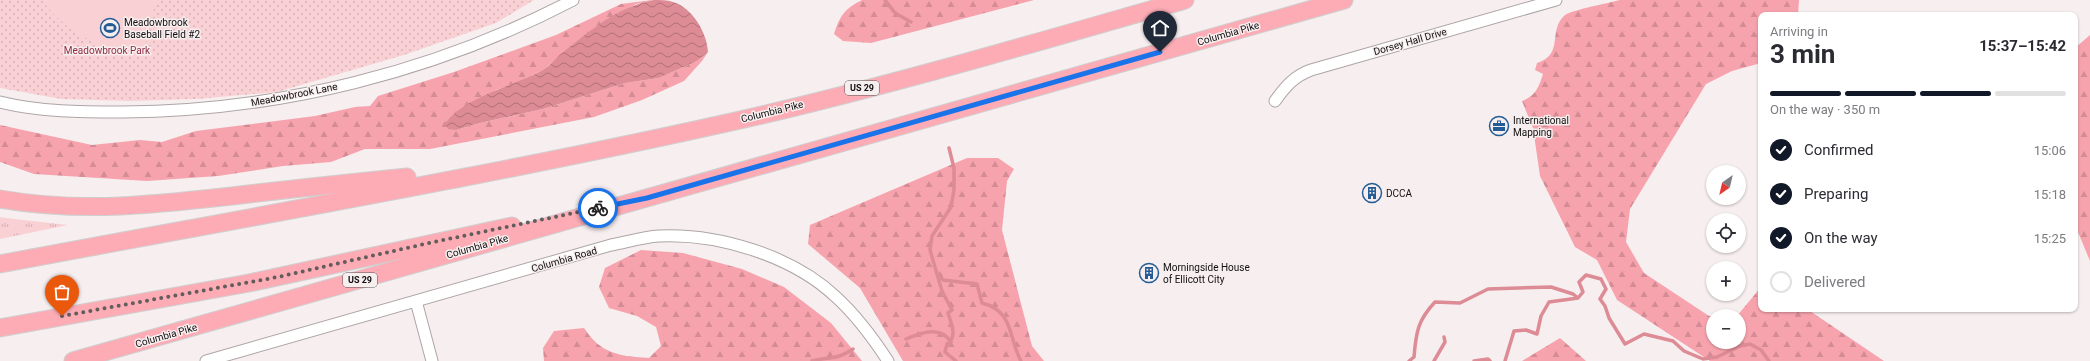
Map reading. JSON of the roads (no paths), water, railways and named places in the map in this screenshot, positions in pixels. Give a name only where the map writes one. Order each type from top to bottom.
[{"type":"highway","name":"Columbia Pike","points":[[0,264],[536,163],[758,115],[994,54],[1185,0]]},
{"type":"highway","name":"Columbia Pike","points":[[73,361],[1344,0]]},
{"type":"highway","points":[[0,199],[30,204],[73,208],[123,207],[536,163]]},
{"type":"highway","points":[[0,328],[249,283],[337,265],[429,243],[647,198]]},
{"type":"street","name":"Meadowbrook Lane","points":[[0,102],[50,111],[150,112],[210,108],[273,100],[324,90],[430,61],[526,24],[573,0]]},
{"type":"street","name":"Dorsey Hall Drive","points":[[1275,101],[1291,80],[1299,74],[1556,0]]},
{"type":"street","name":"Columbia Road","points":[[206,361],[633,240],[658,236],[703,238],[724,242],[768,256],[812,279],[835,296],[854,315],[888,361]]},
{"type":"street","points":[[416,301],[432,361]]},
{"type":"water","points":[[654,0],[666,0],[673,2],[680,5],[693,15],[702,29],[708,52],[697,61],[659,78],[625,83],[543,109],[456,130],[448,129],[445,124],[464,106],[476,99],[541,71],[605,20],[628,8]]},
{"type":"waterway","points":[[885,0],[895,13],[911,22]]},
{"type":"waterway","points":[[949,148],[954,168],[954,190],[951,207],[932,236],[930,250],[942,291],[952,310],[948,313],[953,334],[952,338],[947,344],[945,352],[956,361]]},
{"type":"waterway","points":[[939,275],[943,280],[977,284],[982,303],[1000,312],[1005,319],[1009,326],[1021,361]]},
{"type":"waterway","points":[[1505,361],[1514,331],[1526,330],[1537,334],[1541,316],[1549,302],[1578,298],[1583,292],[1579,282],[1586,275],[1601,279],[1606,289],[1600,299],[1605,306],[1609,318],[1625,344],[1644,334],[1673,341],[1684,351],[1703,359],[1717,357],[1740,346],[1750,344],[1761,350],[1769,361]]},
{"type":"waterway","points":[[1409,361],[1414,357],[1417,333],[1421,321],[1435,302],[1460,303],[1488,289],[1551,287],[1573,294],[1578,298]]},
{"type":"waterway","points":[[906,339],[924,333],[936,332],[947,337],[951,342]]},
{"type":"waterway","points":[[1434,361],[1445,342],[1444,337]]},
{"type":"waterway","points":[[812,361],[837,357],[853,349]]},
{"type":"waterway","points":[[1474,361],[1488,359],[1490,361]]},
{"type":"place","name":"Meadowbrook Baseball Field #2","points":[[110,28]]},
{"type":"place","name":"International Mapping","points":[[1499,126]]},
{"type":"place","name":"DCCA","points":[[1372,193]]},
{"type":"place","name":"Morningside House of Ellicott City","points":[[1149,273]]},
{"type":"park label","name":"Meadowbrook Park","points":[[107,50]]}]
